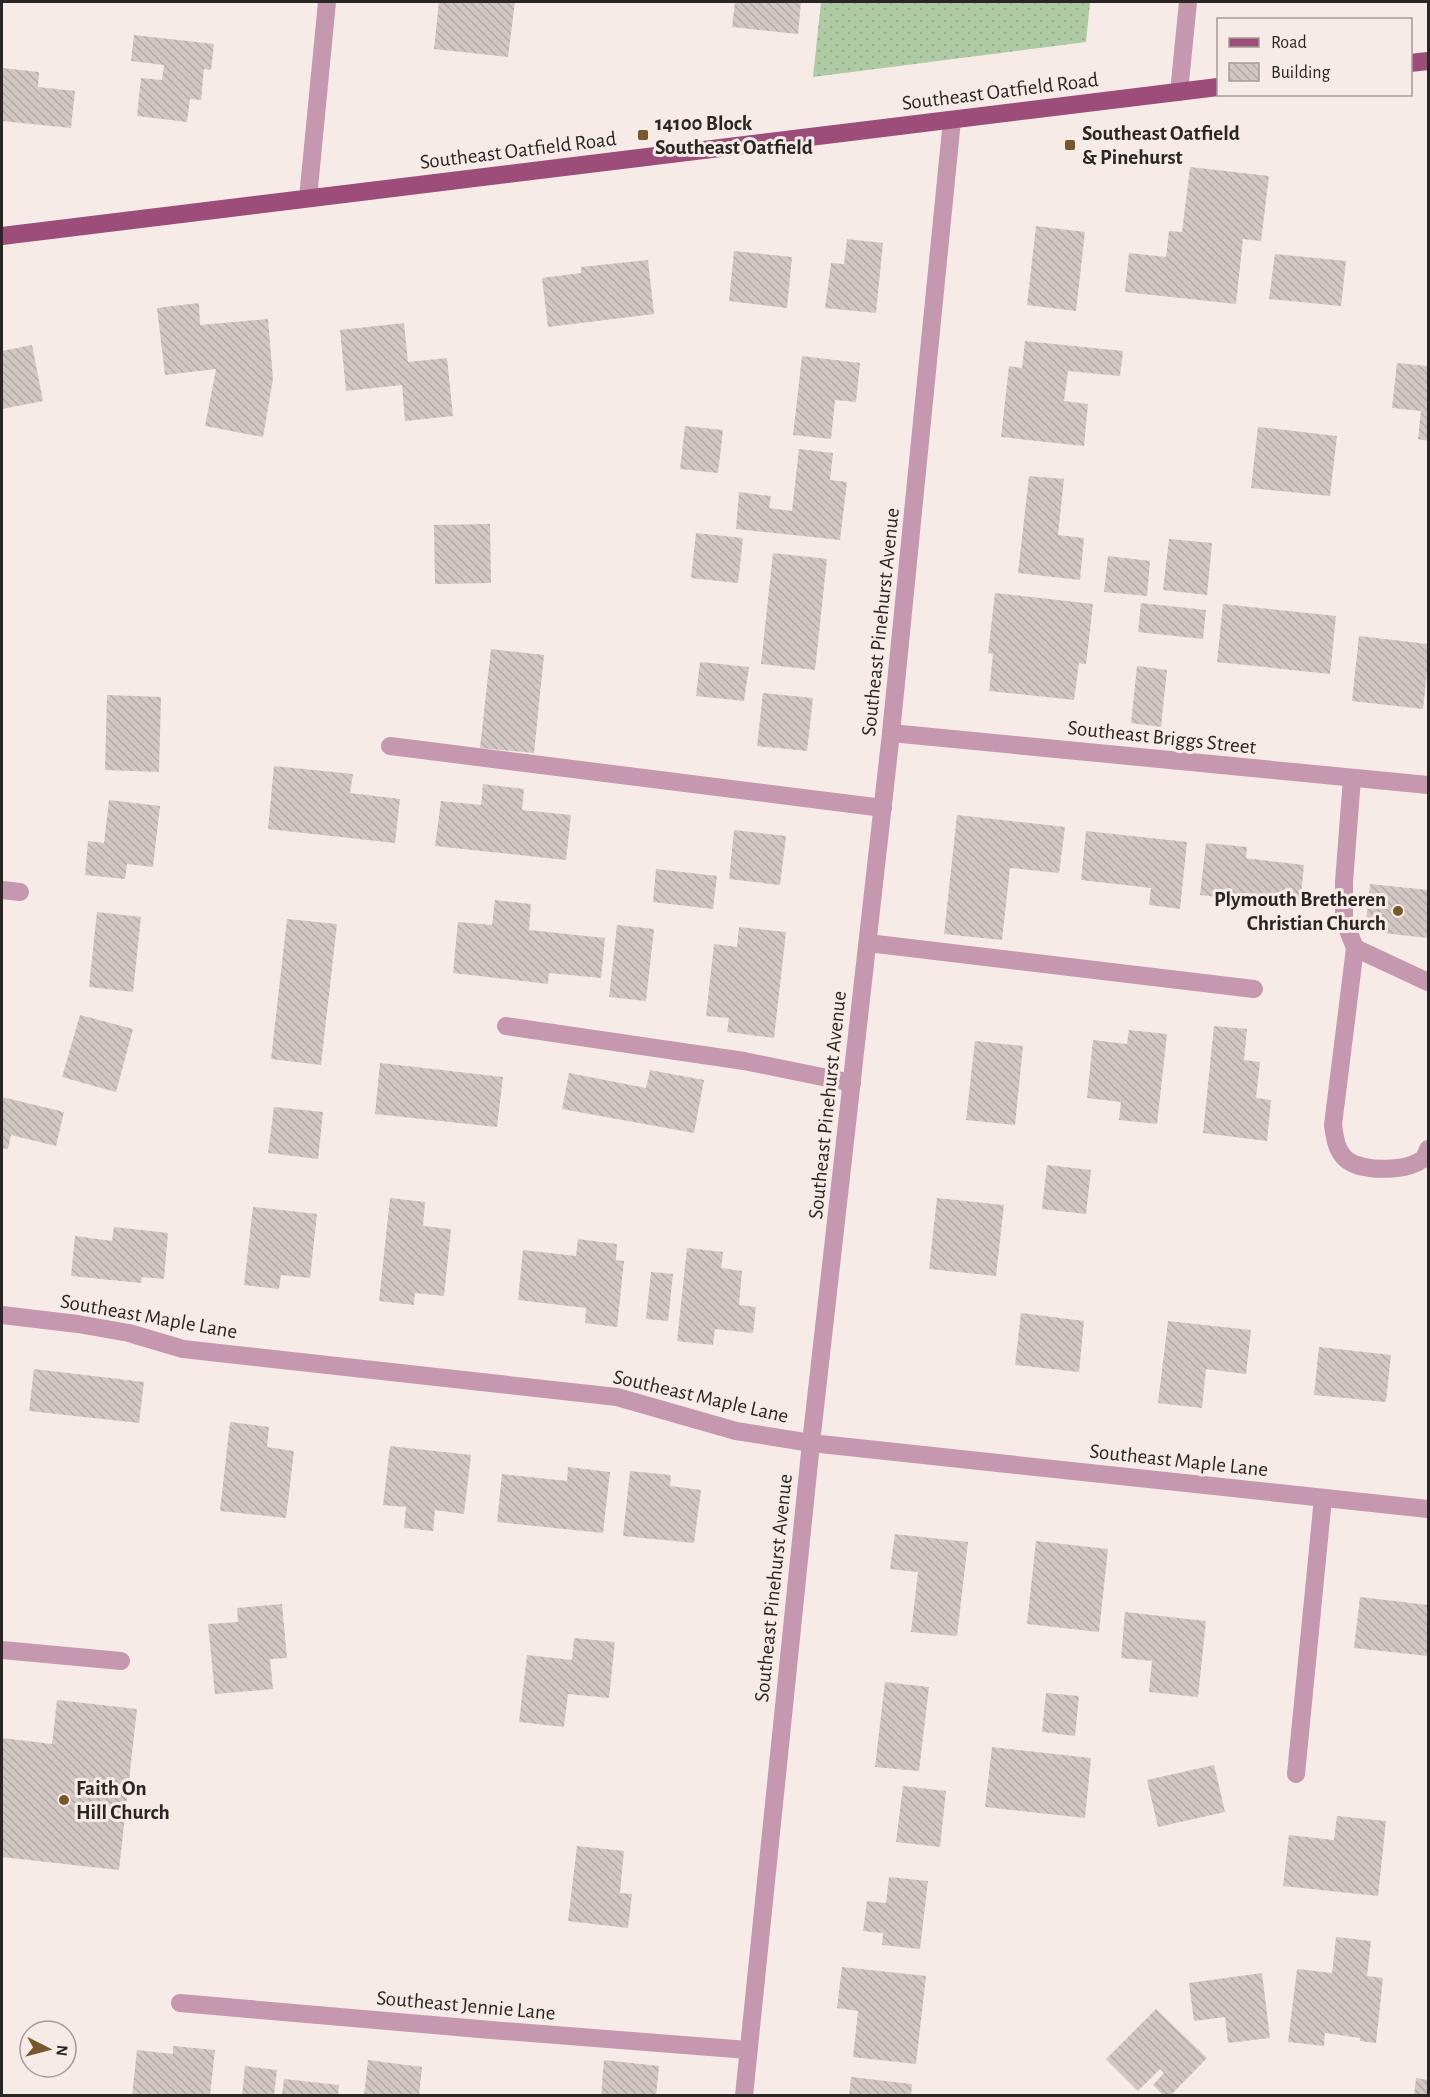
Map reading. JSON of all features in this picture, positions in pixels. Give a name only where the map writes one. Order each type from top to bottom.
[{"type":"main road","points":[[1412,63],[1428,61]]},
{"type":"main road","name":"Southeast Oatfield Road","points":[[2,236],[1217,87]]},
{"type":"street","points":[[308,198],[327,2]]},
{"type":"street","points":[[1179,92],[1188,2]]},
{"type":"street","name":"Southeast Pinehurst Avenue","points":[[744,2096],[811,1443],[891,733],[952,120]]},
{"type":"street","name":"Southeast Briggs Street","points":[[891,733],[1428,785]]},
{"type":"street","points":[[390,746],[883,808]]},
{"type":"street","points":[[1352,778],[1344,882],[1344,920],[1355,948],[1334,1125],[1336,1146],[1347,1160],[1373,1169],[1402,1168],[1424,1158],[1428,1149]]},
{"type":"street","points":[[868,943],[1254,989]]},
{"type":"street","points":[[1355,948],[1428,982]]},
{"type":"street","points":[[506,1026],[744,1061],[852,1083]]},
{"type":"street","name":"Southeast Maple Lane","points":[[2,1315],[129,1333],[183,1349],[617,1397],[736,1431],[811,1443],[1428,1509]]},
{"type":"street","points":[[1296,1774],[1323,1498]]},
{"type":"street","points":[[2,1650],[121,1661]]},
{"type":"street","name":"Southeast Jennie Lane","points":[[180,2003],[748,2050]]},
{"type":"green space","points":[[821,2],[1090,2],[1086,42],[813,77]]},
{"type":"building","points":[[439,2],[515,2],[508,57],[434,49]]},
{"type":"building","points":[[735,2],[801,2],[798,34],[732,27]]},
{"type":"building","points":[[134,35],[214,44],[211,70],[204,69],[201,100],[190,99],[187,122],[137,116],[141,78],[162,80],[164,65],[131,61]]},
{"type":"building","points":[[2,68],[39,72],[38,87],[75,91],[71,128],[2,121]]},
{"type":"building","points":[[1190,167],[1269,176],[1261,241],[1243,239],[1236,304],[1125,292],[1129,253],[1166,257],[1169,231],[1182,232]]},
{"type":"building","points":[[1036,226],[1085,232],[1076,311],[1027,305]]},
{"type":"building","points":[[847,239],[883,243],[876,313],[825,308],[831,263],[844,264]]},
{"type":"building","points":[[734,251],[792,257],[787,308],[729,301]]},
{"type":"building","points":[[1275,254],[1346,261],[1341,306],[1269,299]]},
{"type":"building","points":[[648,260],[654,314],[548,327],[542,278],[581,273],[581,267]]},
{"type":"building","points":[[199,303],[200,325],[268,319],[273,379],[263,437],[205,426],[216,369],[165,375],[157,308]]},
{"type":"building","points":[[404,323],[408,362],[447,358],[453,416],[405,421],[402,385],[346,391],[340,330]]},
{"type":"building","points":[[1025,341],[1123,351],[1120,376],[1068,371],[1064,401],[1088,404],[1084,446],[1001,437],[1009,366],[1022,368]]},
{"type":"building","points":[[32,345],[43,401],[2,409],[2,351]]},
{"type":"building","points":[[802,356],[860,363],[856,402],[835,400],[831,439],[793,435]]},
{"type":"building","points":[[1397,363],[1428,366],[1428,441],[1418,439],[1421,411],[1392,408]]},
{"type":"building","points":[[685,426],[723,430],[718,473],[680,469]]},
{"type":"building","points":[[1258,427],[1337,436],[1330,496],[1251,488]]},
{"type":"building","points":[[799,449],[833,453],[830,480],[847,482],[840,540],[736,529],[739,492],[771,496],[769,508],[792,511]]},
{"type":"building","points":[[1029,476],[1064,479],[1058,535],[1084,538],[1080,580],[1018,573]]},
{"type":"building","points":[[490,524],[491,583],[435,584],[434,525]]},
{"type":"building","points":[[696,533],[743,538],[738,583],[691,578]]},
{"type":"building","points":[[1169,539],[1212,543],[1207,595],[1163,590]]},
{"type":"building","points":[[773,553],[827,559],[815,670],[761,664]]},
{"type":"building","points":[[1108,556],[1150,561],[1147,596],[1104,592]]},
{"type":"building","points":[[995,593],[1093,604],[1086,664],[1079,663],[1074,700],[989,691],[993,654],[988,653]]},
{"type":"building","points":[[1141,603],[1206,610],[1203,639],[1138,632]]},
{"type":"building","points":[[1223,604],[1336,616],[1330,674],[1217,662]]},
{"type":"building","points":[[1359,636],[1428,644],[1423,709],[1352,701]]},
{"type":"building","points":[[491,649],[544,655],[534,753],[480,748]]},
{"type":"building","points":[[700,662],[749,667],[744,701],[696,696]]},
{"type":"building","points":[[1137,666],[1167,670],[1161,727],[1131,723]]},
{"type":"building","points":[[763,693],[813,698],[807,751],[757,746]]},
{"type":"building","points":[[107,695],[161,697],[159,772],[105,770]]},
{"type":"building","points":[[274,766],[353,774],[350,793],[400,799],[395,843],[268,829]]},
{"type":"building","points":[[483,784],[524,789],[522,810],[571,815],[566,860],[435,846],[441,801],[481,805]]},
{"type":"building","points":[[109,800],[160,806],[153,867],[127,864],[125,879],[85,875],[88,841],[104,843]]},
{"type":"building","points":[[957,815],[1065,827],[1059,873],[1010,868],[1002,940],[944,934]]},
{"type":"building","points":[[734,830],[786,836],[780,885],[729,879]]},
{"type":"building","points":[[1086,831],[1187,842],[1180,909],[1149,905],[1151,888],[1081,880]]},
{"type":"building","points":[[1206,843],[1247,847],[1246,858],[1304,865],[1300,906],[1200,895]]},
{"type":"building","points":[[656,869],[717,876],[713,909],[653,902]]},
{"type":"building","name":"Plymouth Bretheren Christian Church","points":[[1370,884],[1428,890],[1428,938],[1365,931]]},
{"type":"building","points":[[495,900],[531,904],[529,930],[605,938],[601,978],[549,973],[548,984],[453,973],[458,922],[492,925]]},
{"type":"building","points":[[97,912],[141,917],[133,992],[89,987]]},
{"type":"building","points":[[287,919],[337,924],[321,1065],[271,1059]]},
{"type":"building","points":[[617,925],[654,929],[646,1001],[609,997]]},
{"type":"building","points":[[739,927],[786,932],[774,1038],[727,1032],[729,1018],[706,1016],[714,944],[737,947]]},
{"type":"building","points":[[80,1015],[133,1029],[116,1092],[62,1077]]},
{"type":"building","points":[[1214,1026],[1247,1029],[1244,1060],[1260,1062],[1256,1098],[1271,1100],[1267,1141],[1203,1133]]},
{"type":"building","points":[[1129,1030],[1167,1034],[1157,1124],[1119,1120],[1121,1102],[1087,1098],[1093,1040],[1127,1044]]},
{"type":"building","points":[[975,1041],[1023,1046],[1015,1125],[966,1120]]},
{"type":"building","points":[[380,1063],[503,1077],[497,1127],[375,1114]]},
{"type":"building","points":[[650,1070],[704,1080],[694,1133],[562,1109],[569,1073],[646,1088]]},
{"type":"building","points":[[2,1097],[64,1112],[56,1146],[11,1135],[8,1149],[2,1148]]},
{"type":"building","points":[[274,1107],[323,1112],[318,1159],[268,1153]]},
{"type":"building","points":[[1047,1165],[1091,1170],[1086,1214],[1042,1209]]},
{"type":"building","points":[[390,1198],[425,1202],[423,1226],[451,1229],[444,1296],[415,1293],[414,1305],[379,1301]]},
{"type":"building","points":[[937,1198],[1004,1205],[996,1276],[929,1269]]},
{"type":"building","points":[[253,1207],[317,1214],[310,1278],[281,1275],[279,1289],[244,1285]]},
{"type":"building","points":[[114,1227],[168,1233],[164,1279],[142,1277],[141,1283],[71,1276],[75,1236],[112,1241]]},
{"type":"building","points":[[578,1239],[617,1244],[616,1260],[624,1261],[617,1327],[585,1323],[586,1308],[518,1300],[523,1250],[576,1256]]},
{"type":"building","points":[[687,1248],[723,1252],[721,1268],[742,1271],[739,1305],[756,1307],[753,1333],[715,1329],[713,1345],[677,1341]]},
{"type":"building","points":[[651,1272],[673,1274],[668,1321],[646,1319]]},
{"type":"building","points":[[1021,1313],[1084,1321],[1079,1372],[1015,1365]]},
{"type":"building","points":[[1168,1321],[1251,1330],[1246,1374],[1206,1369],[1202,1408],[1158,1403]]},
{"type":"building","points":[[1319,1347],[1391,1355],[1386,1402],[1314,1395]]},
{"type":"building","points":[[34,1369],[144,1382],[139,1423],[29,1411]]},
{"type":"building","points":[[230,1422],[269,1427],[267,1447],[294,1451],[286,1518],[220,1511]]},
{"type":"building","points":[[390,1446],[471,1455],[464,1514],[435,1510],[433,1531],[404,1528],[406,1507],[383,1505]]},
{"type":"building","points":[[568,1467],[610,1472],[603,1533],[497,1522],[502,1474],[567,1481]]},
{"type":"building","points":[[630,1471],[671,1475],[670,1486],[701,1490],[694,1543],[623,1536]]},
{"type":"building","points":[[895,1534],[968,1542],[957,1636],[911,1632],[918,1572],[890,1569]]},
{"type":"building","points":[[1036,1541],[1108,1549],[1099,1632],[1027,1624]]},
{"type":"building","points":[[1360,1597],[1428,1605],[1428,1656],[1354,1648]]},
{"type":"building","points":[[282,1604],[287,1658],[270,1659],[273,1689],[215,1694],[208,1624],[238,1622],[237,1608]]},
{"type":"building","points":[[1125,1612],[1206,1621],[1198,1697],[1149,1692],[1152,1661],[1121,1658]]},
{"type":"building","points":[[574,1638],[615,1642],[609,1698],[568,1694],[564,1727],[519,1722],[527,1655],[572,1660]]},
{"type":"building","points":[[885,1682],[929,1687],[919,1771],[875,1767]]},
{"type":"building","points":[[1046,1693],[1079,1696],[1075,1736],[1042,1732]]},
{"type":"building","name":"Faith On Hill Church","points":[[57,1700],[137,1709],[119,1870],[2,1857],[2,1738],[52,1744]]},
{"type":"building","points":[[992,1747],[1091,1758],[1085,1818],[985,1807]]},
{"type":"building","points":[[1214,1765],[1225,1812],[1158,1827],[1147,1780]]},
{"type":"building","points":[[903,1786],[946,1791],[940,1847],[896,1842]]},
{"type":"building","points":[[1337,1816],[1386,1821],[1378,1896],[1283,1886],[1289,1835],[1334,1840]]},
{"type":"building","points":[[577,1846],[624,1851],[620,1893],[632,1894],[628,1928],[568,1921]]},
{"type":"building","points":[[889,1877],[928,1881],[920,1949],[882,1945],[883,1933],[863,1931],[867,1901],[886,1903]]},
{"type":"building","points":[[1336,1937],[1371,1941],[1367,1976],[1383,1978],[1376,2043],[1360,2041],[1360,2038],[1325,2033],[1324,2046],[1288,2042],[1297,1969],[1332,1973]]},
{"type":"building","points":[[842,1967],[926,1976],[916,2064],[853,2057],[858,2011],[837,2008]]},
{"type":"building","points":[[1262,1973],[1270,2038],[1228,2043],[1225,2017],[1194,2021],[1189,1983]]},
{"type":"building","points":[[1156,2009],[1207,2058],[1170,2096],[1164,2096],[1153,2085],[1164,2073],[1160,2069],[1138,2091],[1106,2059]]},
{"type":"building","points":[[173,2046],[215,2050],[210,2096],[132,2096],[137,2050],[173,2054]]},
{"type":"building","points":[[368,2060],[422,2067],[419,2096],[364,2096]]},
{"type":"building","points":[[604,2060],[659,2066],[656,2096],[601,2096]]},
{"type":"building","points":[[245,2066],[277,2070],[274,2096],[242,2096]]},
{"type":"building","points":[[851,2077],[912,2084],[911,2096],[849,2096]]},
{"type":"building","points":[[1416,2078],[1428,2080],[1428,2096],[1414,2096]]},
{"type":"building","points":[[284,2079],[339,2085],[338,2096],[282,2096]]},
{"type":"place","name":"14100 Block Southeast Oatfield","points":[[643,135]]},
{"type":"place","name":"Southeast Oatfield & Pinehurst","points":[[1070,145]]},
{"type":"place","name":"Plymouth Bretheren Christian Church","points":[[1398,911]]},
{"type":"place","name":"Faith On Hill Church","points":[[64,1800]]}]
